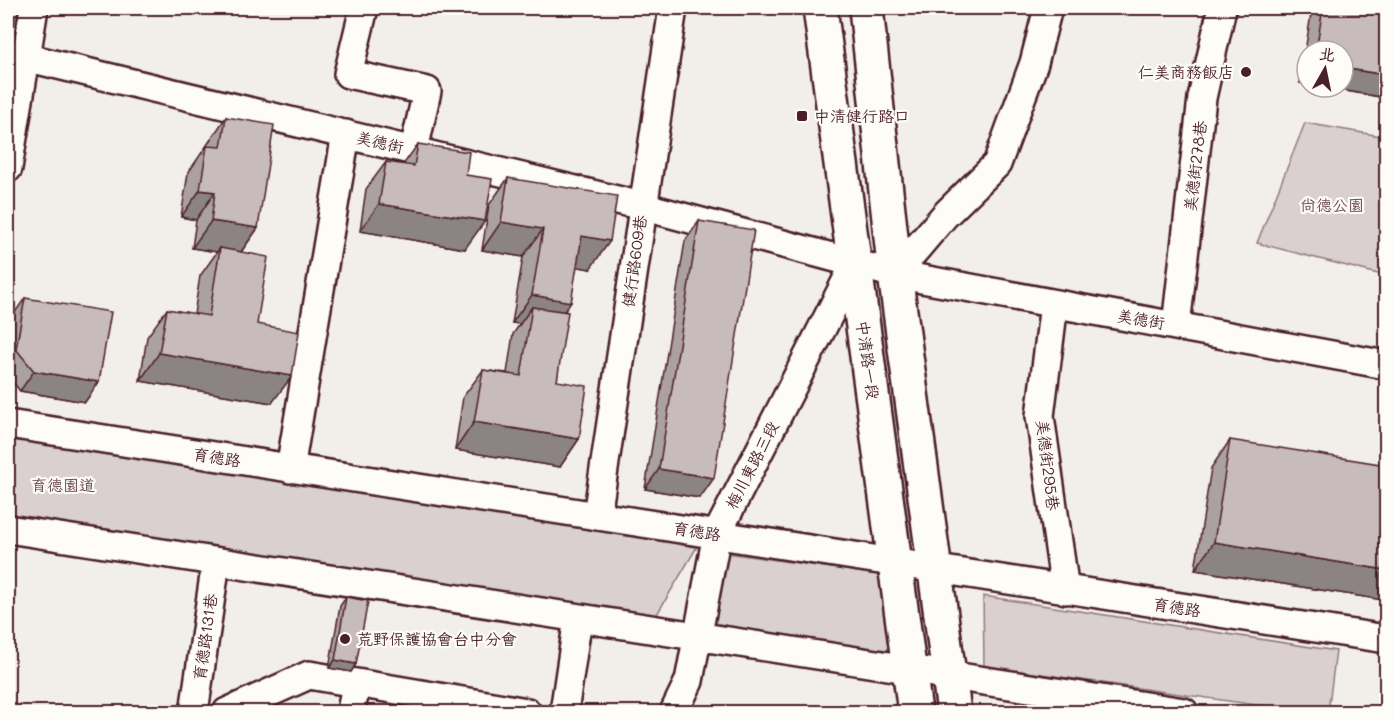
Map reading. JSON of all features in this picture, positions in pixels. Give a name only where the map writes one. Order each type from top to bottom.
[{"type":"main road","name":"中清路一段","points":[[820,8],[915,712]]},
{"type":"main road","points":[[866,8],[894,274],[954,712]]},
{"type":"street","points":[[8,168],[17,55],[34,8]]},
{"type":"street","points":[[364,8],[348,74],[427,91],[414,150]]},
{"type":"street","name":"健行路609巷","points":[[597,516],[673,8]]},
{"type":"street","points":[[894,274],[945,215],[997,164],[1034,63],[1048,8]]},
{"type":"street","name":"美德街278巷","points":[[1176,326],[1202,98],[1222,8]]},
{"type":"street","name":"美德街","points":[[17,55],[642,206],[894,274],[1386,365]]},
{"type":"street","points":[[290,469],[346,134]]},
{"type":"street","name":"梅川東路三段","points":[[674,712],[689,681],[717,534],[855,264]]},
{"type":"street","name":"美德街295巷","points":[[1054,304],[1040,416],[1065,590]]},
{"type":"street","name":"育德路","points":[[8,424],[1386,639]]},
{"type":"street","points":[[8,529],[1184,712]]},
{"type":"street","name":"育德路131巷","points":[[194,712],[216,562]]},
{"type":"street","points":[[564,712],[578,618]]},
{"type":"street","points":[[227,712],[309,675],[527,712]]},
{"type":"street","points":[[351,712],[356,683]]},
{"type":"green space","name":"尚德公園","points":[[1305,123],[1386,137],[1386,276],[1257,243]]},
{"type":"green space","name":"育德園道","points":[[8,433],[697,547],[656,616],[8,520]]},
{"type":"green space","points":[[727,553],[880,575],[890,654],[715,624]]},
{"type":"green space","points":[[983,596],[1336,651],[1328,712],[1306,712],[984,666]]},
{"type":"building","points":[[1323,8],[1386,8],[1386,75],[1355,70],[1355,39],[1318,39]]},
{"type":"building","points":[[226,117],[274,125],[258,228],[211,221],[215,192],[200,190],[207,146],[221,147]]},
{"type":"building","points":[[418,144],[469,152],[466,175],[492,179],[485,221],[379,204],[386,162],[414,166]]},
{"type":"building","points":[[508,178],[617,196],[610,241],[582,236],[571,302],[532,295],[543,229],[501,222]]},
{"type":"building","points":[[699,221],[754,230],[714,478],[659,469]]},
{"type":"building","points":[[220,248],[268,257],[257,324],[299,332],[292,376],[159,353],[167,309],[209,316]]},
{"type":"building","points":[[25,298],[111,312],[99,382],[34,371],[16,349]]},
{"type":"building","points":[[532,307],[568,312],[557,381],[587,386],[579,439],[474,422],[483,370],[521,376]]},
{"type":"building","points":[[1230,440],[1386,465],[1386,570],[1214,542]]},
{"type":"building","name":"荒野保護協會台中分會","points":[[346,597],[368,601],[356,664],[335,660]]},
{"type":"place","name":"仁美商務飯店","points":[[1246,72]]},
{"type":"place","name":"中清健行路口","points":[[802,116]]},
{"type":"place","name":"荒野保護協會台中分會","points":[[345,639]]}]
